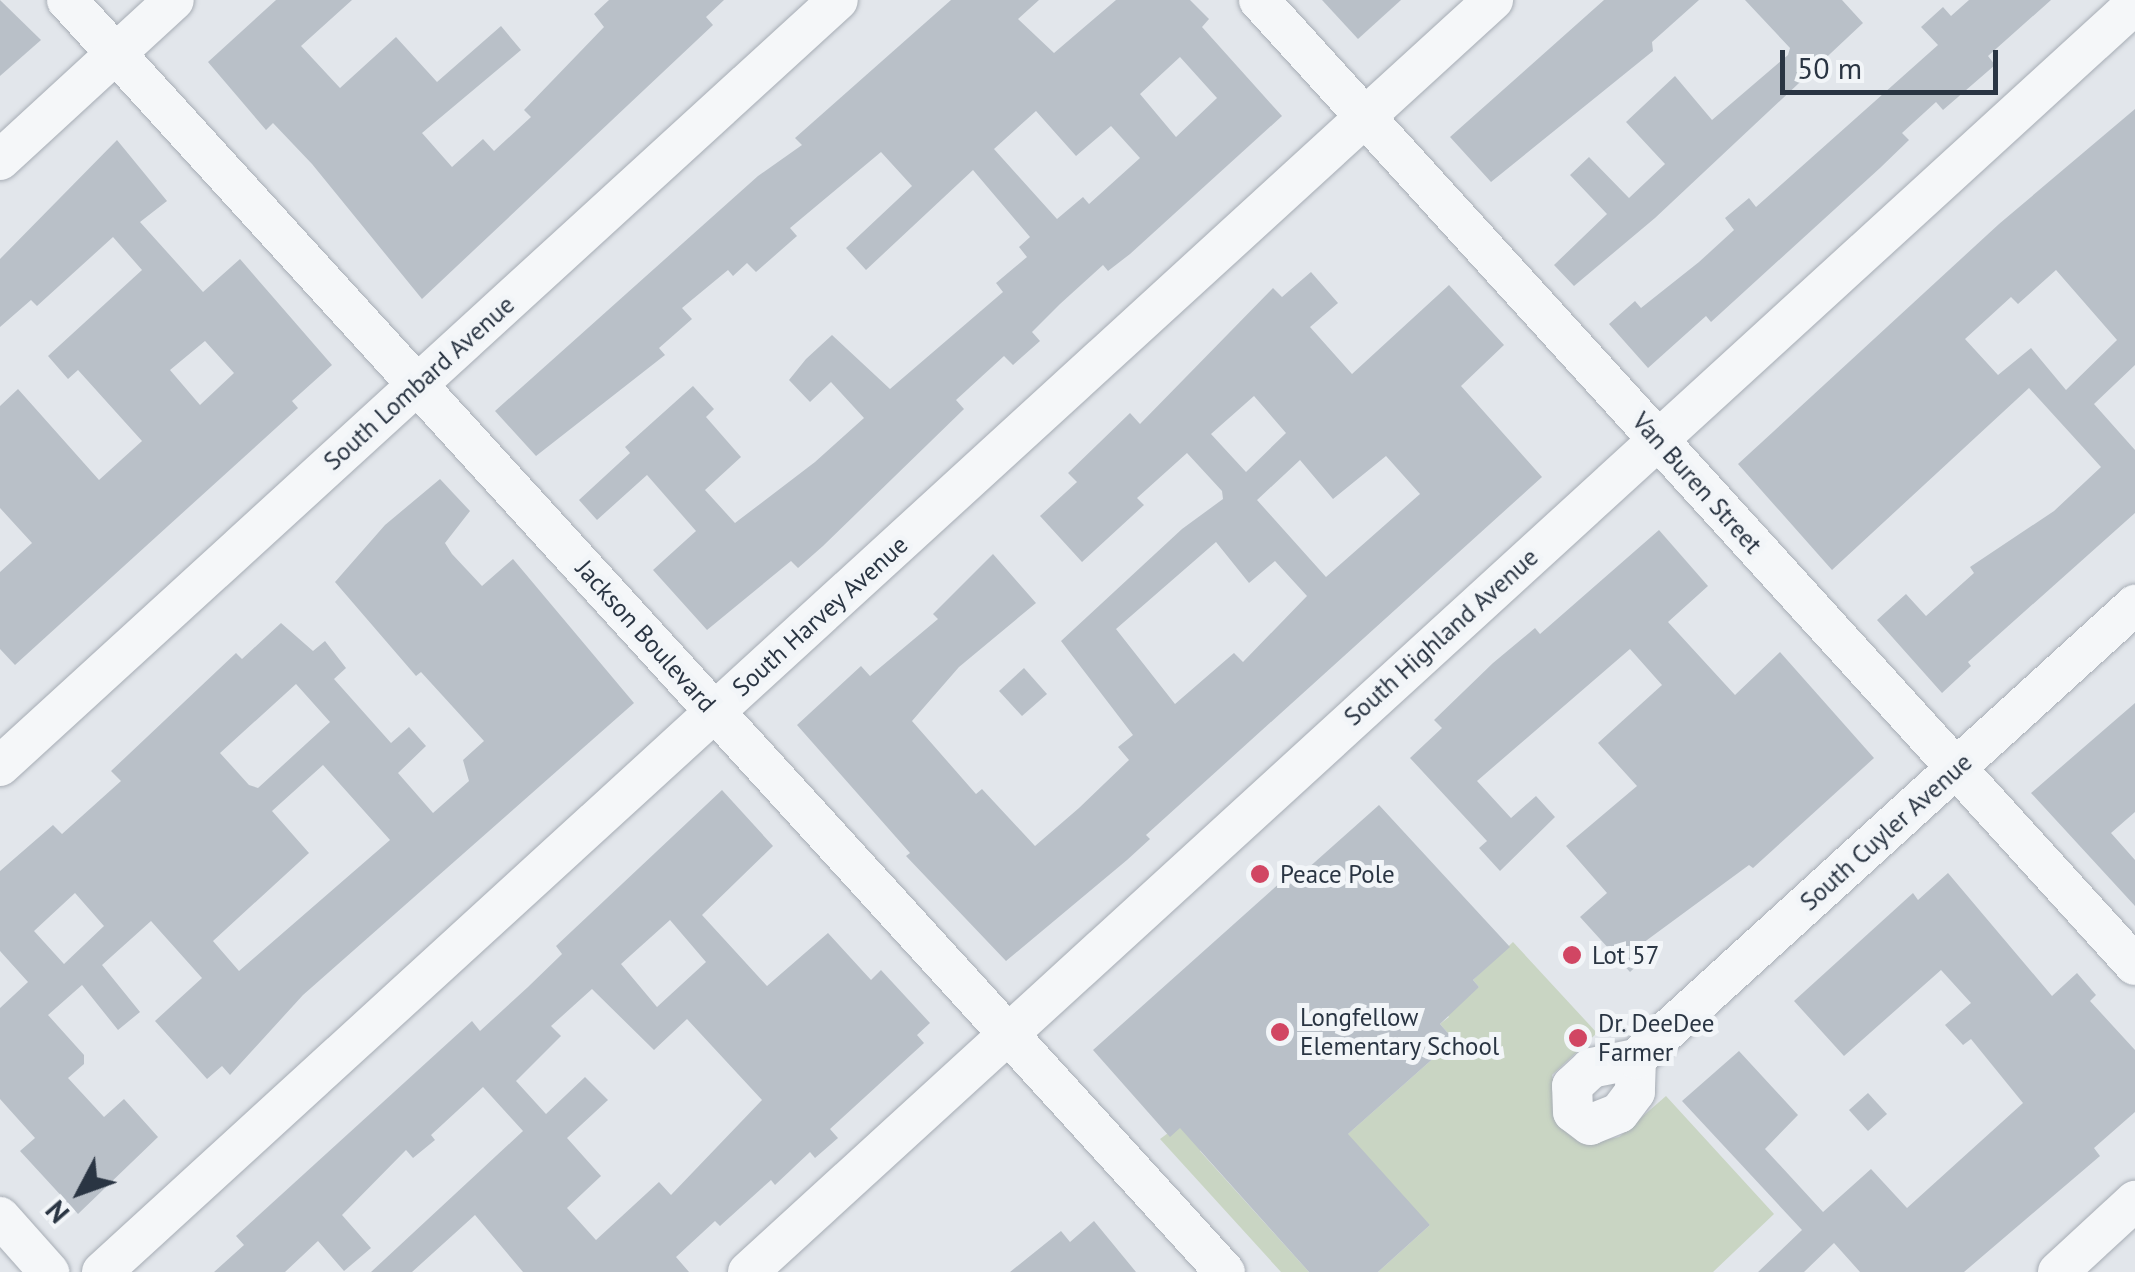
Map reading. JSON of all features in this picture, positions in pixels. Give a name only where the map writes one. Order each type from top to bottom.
[{"type":"street","name":"Jackson Boulevard","points":[[68,0],[1224,1272]]},
{"type":"street","points":[[0,160],[174,0]]},
{"type":"street","name":"South Lombard Avenue","points":[[0,766],[838,0]]},
{"type":"street","name":"Van Buren Street","points":[[1259,0],[2135,965]]},
{"type":"street","name":"South Harvey Avenue","points":[[102,1272],[1493,0]]},
{"type":"street","name":"South Highland Avenue","points":[[748,1272],[2135,4]]},
{"type":"street","name":"South Cuyler Avenue","points":[[1636,1059],[2135,605]]},
{"type":"street","points":[[2058,1272],[2135,1202]]},
{"type":"street","points":[[0,1217],[50,1272]]},
{"type":"green space","points":[[1513,942],[1597,1033],[1552,1075],[1562,1122],[1594,1142],[1619,1137],[1666,1096],[1774,1214],[1713,1272],[1378,1272],[1430,1225],[1340,1141],[1454,1040],[1440,1024],[1449,1017],[1442,1009],[1479,987],[1473,980]]},
{"type":"green space","points":[[1206,1105],[1200,1151],[1309,1272],[1281,1272],[1160,1139]]},
{"type":"building","points":[[0,0],[41,40],[0,76]]},
{"type":"building","points":[[276,0],[352,0],[301,46],[340,88],[396,37],[437,82],[501,26],[521,50],[422,133],[452,167],[483,139],[494,151],[531,117],[524,110],[604,27],[594,14],[609,0],[724,0],[706,17],[713,25],[422,299],[312,164],[273,123],[266,130],[208,62]]},
{"type":"building","points":[[951,0],[1039,0],[1018,19],[1054,53],[1116,0],[1190,0],[1209,19],[1202,27],[1282,116],[1130,254],[1108,271],[1103,265],[1060,304],[1032,332],[1040,341],[1013,365],[1004,356],[956,400],[964,409],[823,546],[798,568],[791,561],[707,630],[653,570],[696,531],[647,475],[597,520],[579,500],[630,453],[625,447],[693,386],[714,409],[706,417],[741,457],[705,490],[735,523],[815,462],[864,418],[831,382],[810,402],[789,380],[832,335],[890,389],[1003,292],[996,283],[1027,257],[1019,247],[1030,237],[973,170],[866,270],[846,248],[912,186],[881,152],[790,228],[797,236],[756,272],[747,263],[733,276],[728,270],[682,308],[692,319],[659,348],[665,355],[536,456],[495,411],[758,176],[802,145],[795,138]],"holes":[[[1180,57],[1217,98],[1176,137],[1140,94]],[[1036,111],[1076,156],[1111,126],[1140,158],[1089,204],[1083,197],[1057,219],[994,149]]]},
{"type":"building","points":[[1322,0],[1401,0],[1358,39]]},
{"type":"building","points":[[1604,0],[1699,0],[1652,42],[1653,51],[1491,182],[1450,137]]},
{"type":"building","points":[[1745,0],[1842,0],[1863,23],[1655,218],[1574,286],[1554,265],[1607,214],[1570,175],[1589,157],[1629,198],[1665,164],[1626,122],[1675,76],[1712,120],[1788,55],[1790,48]]},
{"type":"building","points":[[1969,0],[2051,0],[1988,56],[1995,65],[1943,110],[1936,102],[1902,133],[1909,140],[1880,168],[1711,322],[1706,316],[1648,368],[1609,324],[1635,301],[1641,308],[1699,262],[1734,230],[1725,218],[1749,198],[1756,207],[1938,45],[1921,27],[1943,7],[1951,16]]},
{"type":"building","points":[[2135,109],[2135,365],[2094,404],[2135,450],[2135,513],[1968,662],[1971,666],[1942,693],[1877,620],[1906,594],[1926,616],[1974,573],[1970,567],[2054,511],[2101,467],[2029,388],[1832,570],[1738,464],[1999,224]],"holes":[[[2056,270],[2117,340],[2066,390],[2031,348],[1998,375],[1965,339],[2011,297],[2018,304]]]},
{"type":"building","points":[[117,140],[167,201],[140,222],[203,292],[240,259],[332,365],[292,401],[298,408],[15,665],[0,649],[0,572],[32,543],[0,508],[0,406],[18,389],[99,480],[142,441],[78,370],[68,379],[48,356],[142,270],[113,237],[37,306],[31,300],[0,327],[0,259]],"holes":[[[205,341],[234,373],[200,405],[170,370]]]},
{"type":"building","points":[[1311,272],[1338,303],[1310,327],[1352,374],[1449,285],[1504,345],[1461,386],[1542,477],[1146,835],[1150,839],[1127,860],[1006,961],[906,856],[910,853],[797,725],[861,666],[870,676],[938,619],[933,614],[993,554],[1036,603],[959,667],[912,721],[976,794],[982,789],[1035,846],[1079,808],[1129,760],[1118,747],[1133,735],[1061,641],[1182,529],[1223,499],[1222,491],[1187,453],[1137,498],[1144,505],[1082,562],[1040,516],[1077,482],[1068,473],[1130,413],[1140,424],[1273,288],[1282,297]],"holes":[[[1254,396],[1286,433],[1246,472],[1211,434]],[[1386,456],[1420,494],[1326,577],[1257,500],[1300,460],[1333,499]],[[1216,542],[1249,583],[1275,561],[1307,596],[1243,662],[1234,653],[1175,704],[1116,629]]]},
{"type":"building","points":[[440,479],[470,511],[445,543],[452,554],[482,586],[513,559],[634,703],[303,995],[230,1075],[222,1066],[207,1079],[155,1021],[202,978],[151,921],[102,965],[140,1012],[118,1030],[82,985],[48,1015],[84,1055],[84,1064],[68,1078],[104,1117],[124,1099],[158,1137],[78,1214],[20,1151],[35,1138],[0,1099],[0,1008],[28,982],[0,951],[0,871],[53,825],[62,834],[121,781],[111,771],[236,653],[242,659],[281,623],[313,651],[325,641],[346,668],[334,679],[391,743],[409,727],[426,746],[398,773],[433,813],[469,781],[463,760],[484,741],[421,672],[416,676],[335,582],[385,525]],"holes":[[[296,684],[330,722],[258,788],[249,785],[220,753]],[[323,765],[390,840],[239,971],[213,941],[309,853],[272,811]],[[75,893],[104,926],[64,964],[34,931]]]},
{"type":"building","points":[[1659,530],[1708,586],[1668,622],[1735,695],[1780,652],[1874,758],[1753,868],[1749,865],[1643,943],[1651,952],[1630,972],[1580,917],[1607,893],[1566,846],[1637,786],[1598,743],[1662,685],[1630,649],[1477,781],[1511,818],[1536,796],[1555,817],[1500,871],[1479,848],[1487,841],[1410,758],[1442,728],[1434,720],[1493,663],[1535,628],[1540,634]]},
{"type":"building","points":[[1024,668],[1047,694],[1022,716],[999,691]]},
{"type":"building","points":[[2135,703],[2135,812],[2111,833],[2135,860],[2135,906],[2031,793]]},
{"type":"building","points":[[722,790],[773,846],[702,915],[767,986],[828,933],[871,980],[881,970],[930,1023],[917,1035],[924,1043],[830,1129],[838,1138],[815,1158],[810,1152],[775,1185],[771,1180],[720,1226],[715,1221],[676,1257],[689,1272],[523,1272],[475,1215],[412,1272],[371,1272],[523,1131],[483,1087],[431,1135],[435,1140],[413,1158],[406,1150],[342,1215],[371,1248],[344,1271],[318,1241],[285,1272],[214,1272],[244,1245],[236,1236],[472,1021],[480,1031],[562,954],[556,946]],"holes":[[[670,920],[706,962],[657,1007],[621,964]],[[592,989],[654,1050],[687,1019],[762,1100],[671,1195],[659,1182],[596,1240],[567,1208],[601,1176],[567,1138],[608,1100],[585,1077],[546,1114],[516,1081],[561,1036],[551,1026]]]},
{"type":"building","name":"Longfellow Elementary School","points":[[1379,805],[1510,947],[1473,980],[1479,987],[1440,1024],[1454,1040],[1348,1134],[1430,1225],[1378,1272],[1309,1272],[1180,1128],[1170,1137],[1093,1050],[1282,881],[1288,886]]},
{"type":"building","points":[[1948,873],[2052,996],[2077,973],[2096,995],[2090,1001],[2135,1050],[2135,1112],[2094,1148],[2100,1156],[1964,1272],[1860,1272],[1834,1243],[1804,1272],[1758,1272],[1802,1230],[1682,1101],[1739,1051],[1798,1115],[1765,1149],[1823,1212],[1871,1169],[1907,1208],[2023,1103],[1971,1039],[1963,1045],[1945,1025],[1971,1003],[1941,970],[1844,1056],[1794,1001],[1913,893],[1918,900]]},
{"type":"building","points":[[1868,1093],[1887,1114],[1868,1131],[1849,1110]]},
{"type":"building","points":[[1094,1221],[1136,1272],[1010,1272],[1061,1231],[1070,1242]]},
{"type":"place","name":"Peace Pole","points":[[1260,874]]},
{"type":"place","name":"Lot 57","points":[[1572,955]]},
{"type":"place","name":"Longfellow Elementary School","points":[[1280,1032]]},
{"type":"place","name":"Dr. DeeDee Farmer","points":[[1578,1038]]}]
